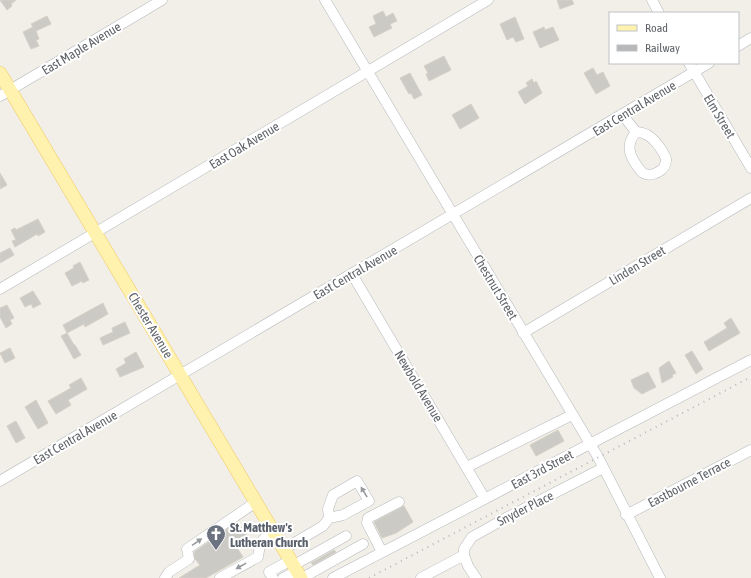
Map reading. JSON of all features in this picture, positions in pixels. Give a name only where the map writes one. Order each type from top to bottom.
[{"type":"main road","name":"Chester Avenue","points":[[0,73],[5,93],[95,233],[295,567]]},
{"type":"street","name":"East Maple Avenue","points":[[5,93],[162,0]]},
{"type":"street","name":"Chestnut Street","points":[[325,0],[590,444],[660,578]]},
{"type":"street","name":"East Oak Avenue","points":[[0,289],[488,0]]},
{"type":"street","points":[[652,0],[658,12]]},
{"type":"street","points":[[739,45],[751,38]]},
{"type":"street","name":"East Central Avenue","points":[[0,481],[622,114],[691,67],[704,64]]},
{"type":"street","name":"Elm Street","points":[[691,67],[751,168]]},
{"type":"street","points":[[622,114],[636,132]]},
{"type":"street","name":"Linden Street","points":[[523,333],[751,198]]},
{"type":"street","name":"Newbold Avenue","points":[[352,274],[485,499]]},
{"type":"street","name":"East 3rd Street","points":[[333,578],[751,360]]},
{"type":"street","points":[[467,467],[572,415]]},
{"type":"street","name":"Eastbourne Terrace","points":[[626,515],[751,450]]},
{"type":"street","name":"Snyder Place","points":[[464,558],[464,549],[467,543],[480,532],[603,468]]},
{"type":"street","points":[[165,578],[169,572],[189,559],[188,549],[256,502]]},
{"type":"street","points":[[382,552],[367,523],[368,518],[399,502]]},
{"type":"street","points":[[295,567],[330,518]]},
{"type":"street","points":[[220,578],[258,557],[260,542],[273,531]]},
{"type":"street","points":[[283,578],[295,567],[346,536]]},
{"type":"street","points":[[273,578],[269,572],[295,567],[363,544]]},
{"type":"street","points":[[421,578],[464,558],[476,578]]},
{"type":"building","points":[[0,0],[16,0],[7,10]]},
{"type":"building","points":[[557,0],[572,0],[574,4],[560,9]]},
{"type":"building","points":[[383,11],[386,17],[393,13],[397,21],[390,24],[392,28],[374,37],[369,27],[376,24],[373,16]]},
{"type":"building","points":[[47,16],[51,24],[36,31],[39,39],[36,40],[39,46],[31,49],[23,32],[33,27],[31,24]]},
{"type":"building","points":[[515,17],[524,39],[516,42],[513,37],[507,40],[500,24]]},
{"type":"building","points":[[544,27],[545,30],[553,27],[559,40],[540,48],[533,32]]},
{"type":"building","points":[[444,56],[451,70],[429,81],[426,74],[428,73],[424,66]]},
{"type":"building","points":[[593,68],[597,75],[603,72],[610,86],[596,94],[584,73]]},
{"type":"building","points":[[410,73],[422,95],[414,99],[411,93],[409,94],[400,78]]},
{"type":"building","points":[[532,79],[534,83],[536,81],[542,93],[525,104],[518,92],[528,86],[526,83]]},
{"type":"building","points":[[471,104],[479,118],[460,129],[452,115]]},
{"type":"building","points":[[0,173],[7,185],[0,189]]},
{"type":"building","points":[[38,219],[45,232],[38,236],[37,234],[15,247],[12,241],[16,240],[11,230],[15,228],[16,230]]},
{"type":"building","points":[[10,248],[14,255],[0,263],[0,253]]},
{"type":"building","points":[[80,262],[89,280],[83,283],[82,281],[72,286],[65,273],[74,268],[73,266]]},
{"type":"building","points":[[33,291],[41,304],[33,308],[31,304],[25,307],[20,298]]},
{"type":"building","points":[[103,303],[108,314],[85,327],[84,324],[67,333],[63,325]]},
{"type":"building","points":[[7,305],[14,318],[10,320],[12,324],[6,328],[0,317],[0,308]]},
{"type":"building","points":[[731,318],[740,333],[709,351],[704,342],[727,328],[724,323]]},
{"type":"building","points":[[125,322],[130,333],[103,345],[100,338],[113,332],[112,328]]},
{"type":"building","points":[[67,333],[81,355],[74,359],[61,336]]},
{"type":"building","points":[[10,348],[15,358],[5,363],[0,353]]},
{"type":"building","points":[[692,351],[703,369],[696,374],[685,355]]},
{"type":"building","points":[[136,352],[144,367],[120,377],[116,369],[126,363],[124,359]]},
{"type":"building","points":[[669,361],[676,373],[672,375],[673,377],[662,383],[659,368]]},
{"type":"building","points":[[648,372],[656,387],[642,394],[634,388],[631,380]]},
{"type":"building","points":[[81,378],[87,389],[68,400],[71,405],[56,414],[48,401],[71,388],[69,385]]},
{"type":"building","points":[[36,400],[48,423],[38,429],[25,407]]},
{"type":"building","points":[[16,421],[25,438],[16,443],[7,426]]},
{"type":"building","points":[[558,430],[564,441],[536,456],[530,445]]},
{"type":"building","points":[[404,506],[413,522],[396,533],[382,538],[374,522]]},
{"type":"building","name":"St. Matthew's Lutheran Church","points":[[239,523],[247,536],[244,539],[246,541],[237,548],[243,557],[206,578],[179,578],[200,565],[195,559],[194,552],[235,524],[236,525]]},
{"type":"building","points":[[334,550],[336,552],[313,565],[311,563]]},
{"type":"railway","points":[[369,578],[751,377]]},
{"type":"place","name":"St. Matthew's Lutheran Church","points":[[216,551]]}]
